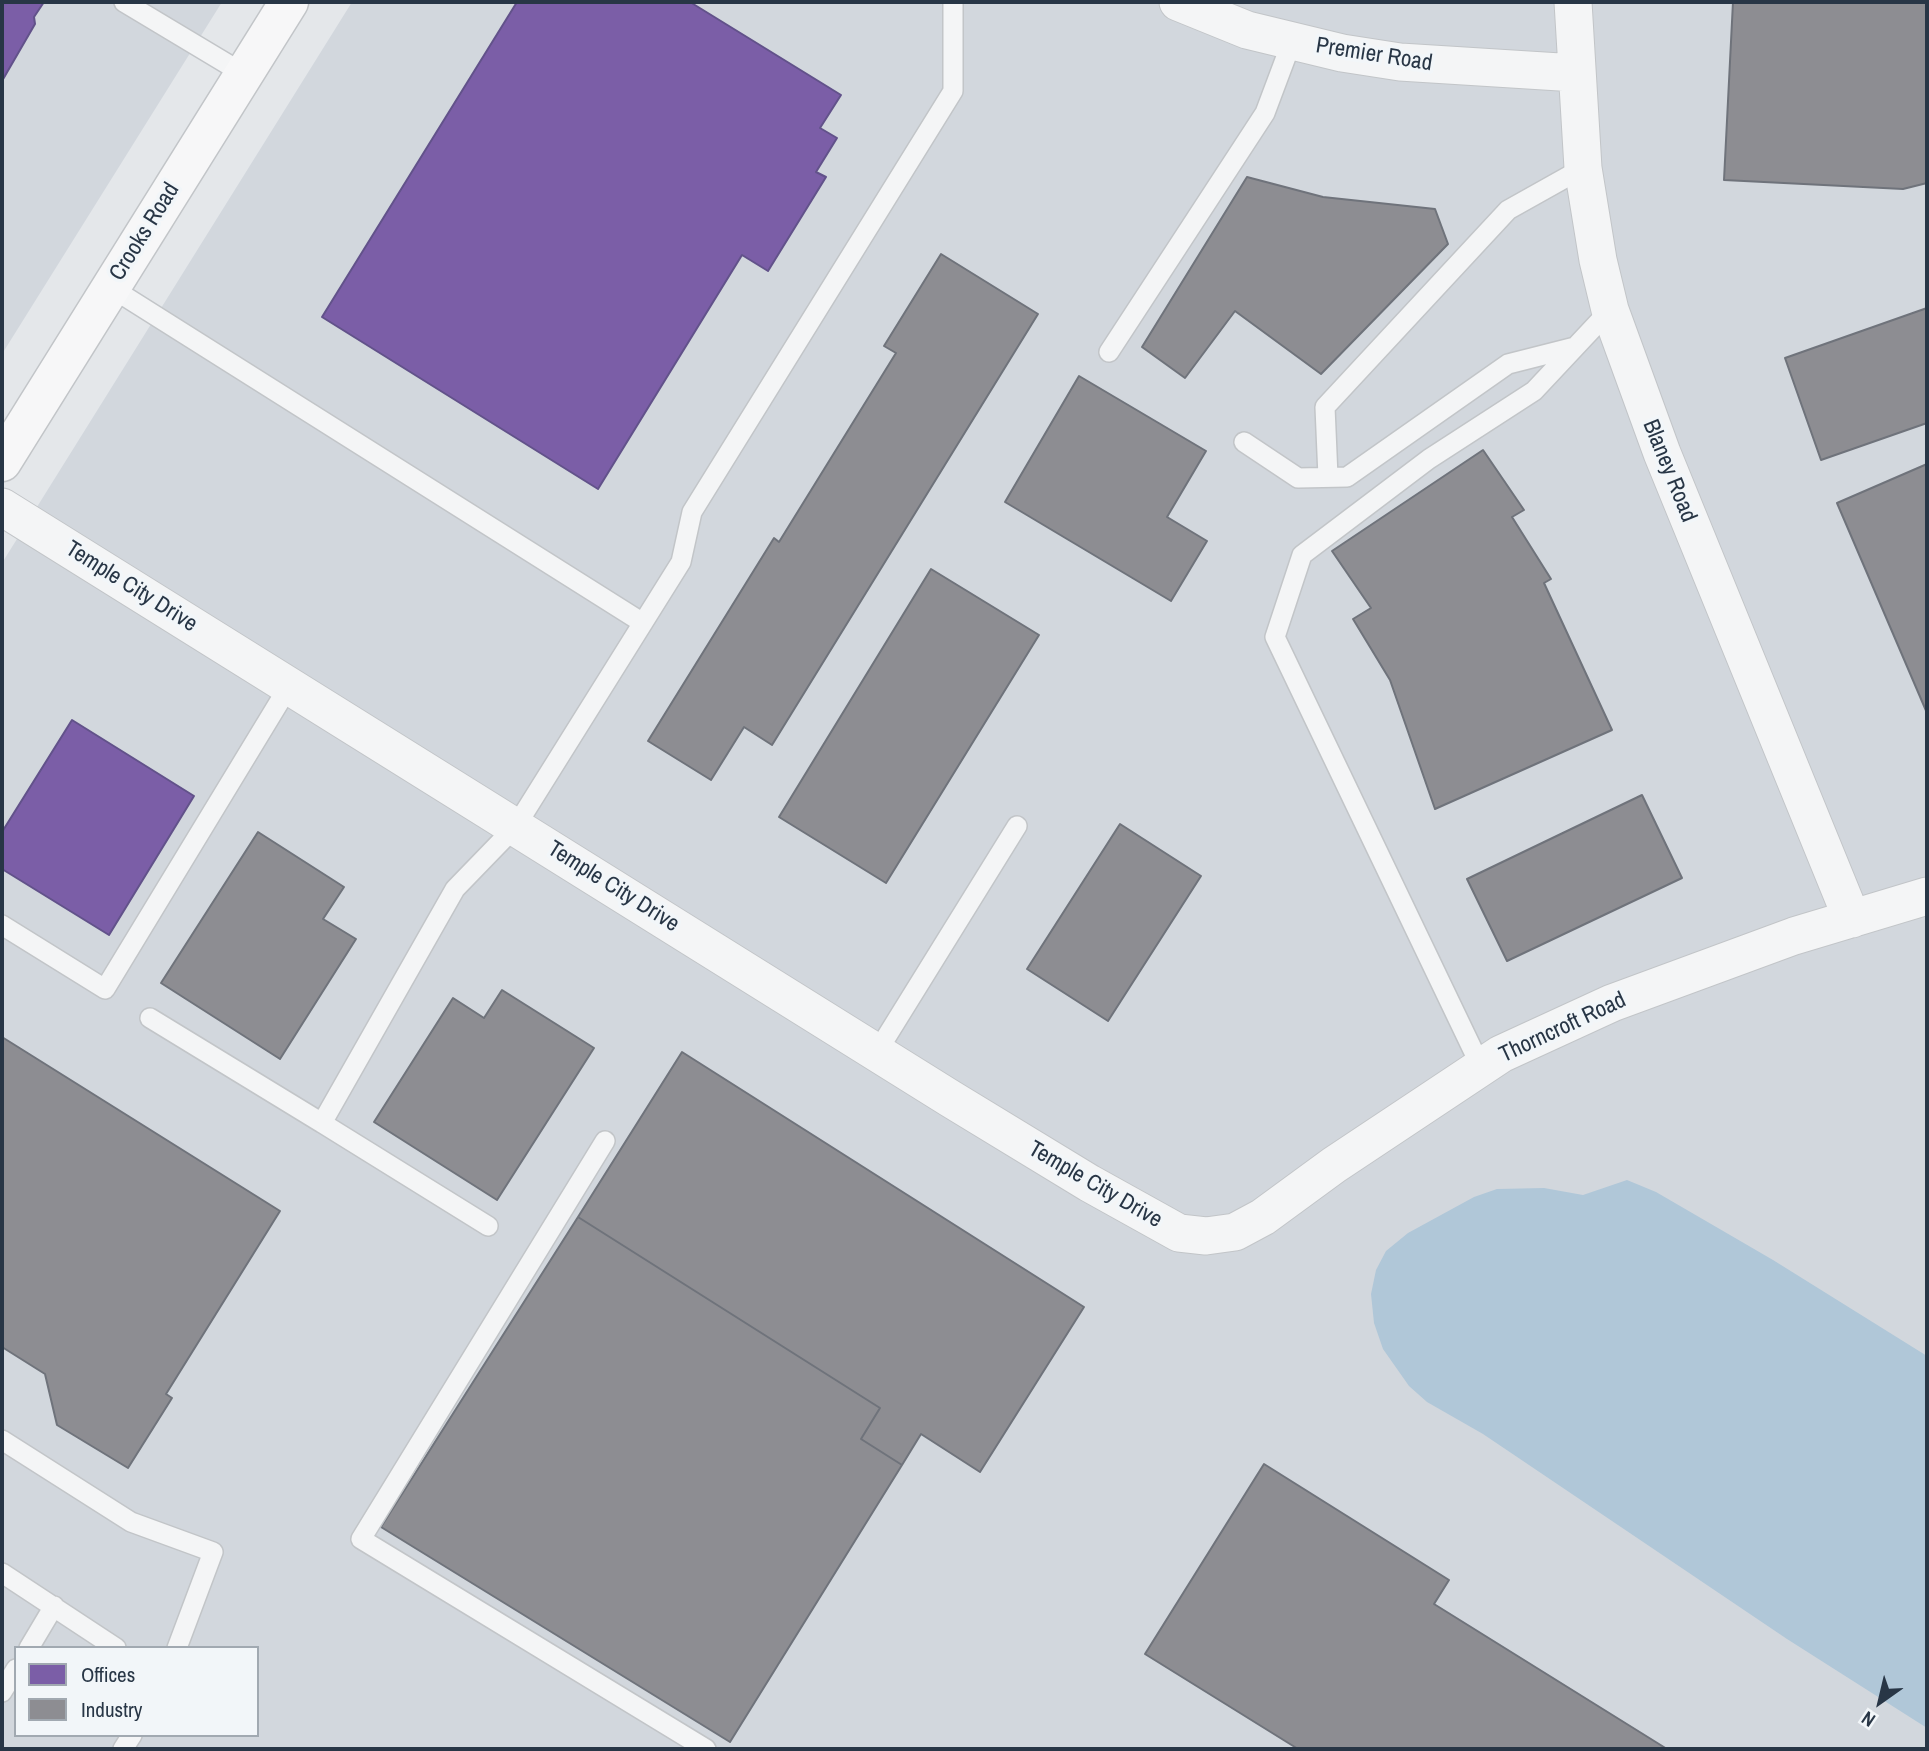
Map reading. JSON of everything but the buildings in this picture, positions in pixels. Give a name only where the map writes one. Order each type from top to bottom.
[{"type":"main road","name":"Crooks Road","points":[[2,462],[289,2]]},
{"type":"street","name":"Premier Road","points":[[1178,2],[1247,30],[1400,62],[1576,73]]},
{"type":"street","name":"Blaney Road","points":[[1573,2],[1583,168],[1598,260],[1610,310],[1657,440],[1852,919]]},
{"type":"street","name":"Temple City Drive","points":[[2,507],[1150,1219],[1179,1233],[1206,1237],[1234,1232]]},
{"type":"street","name":"Thorncroft Road","points":[[1234,1232],[1263,1217],[1334,1165],[1501,1054],[1612,1003],[1794,936],[1927,896]]},
{"type":"lane","points":[[124,2],[244,74]]},
{"type":"lane","points":[[321,1123],[455,889],[516,826],[681,562],[692,512],[953,91],[953,2]]},
{"type":"lane","points":[[1109,352],[1265,113],[1292,41]]},
{"type":"lane","points":[[1328,477],[1325,407],[1508,210],[1583,168]]},
{"type":"lane","points":[[110,287],[643,623]]},
{"type":"lane","points":[[1481,1068],[1275,637],[1302,555],[1429,459],[1534,391],[1610,310]]},
{"type":"lane","points":[[1244,442],[1298,478],[1347,477],[1507,364],[1576,346]]},
{"type":"lane","points":[[2,925],[105,989],[289,686]]},
{"type":"lane","points":[[877,1052],[1017,826]]},
{"type":"lane","points":[[150,1018],[488,1226]]},
{"type":"lane","points":[[606,1141],[361,1539],[706,1749]]},
{"type":"lane","points":[[2,1440],[131,1522],[213,1552],[178,1646]]},
{"type":"lane","points":[[2,1573],[113,1646]]},
{"type":"lane","points":[[30,1646],[54,1606]]},
{"type":"lane","points":[[2,1692],[14,1673]]},
{"type":"shaded area","points":[[2,2],[222,2],[2,354]]},
{"type":"shaded area","points":[[352,2],[1927,2],[1927,1749],[2,1749],[2,563]]},
{"type":"water","points":[[1627,1180],[1656,1192],[1773,1260],[1927,1356],[1927,1728],[1787,1639],[1483,1434],[1427,1402],[1409,1386],[1383,1349],[1374,1323],[1371,1294],[1376,1270],[1386,1251],[1408,1233],[1474,1197],[1497,1189],[1544,1188],[1583,1195]]}]
